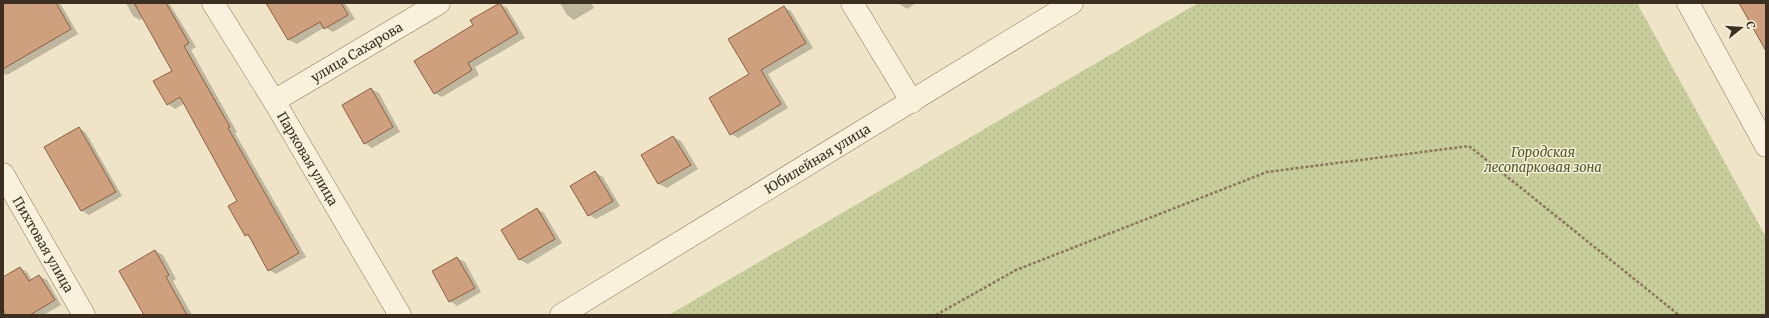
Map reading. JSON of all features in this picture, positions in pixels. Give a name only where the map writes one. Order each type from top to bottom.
[{"type":"street","name":"Парковая улица","points":[[213,3],[274,101],[400,315]]},
{"type":"street","name":"улица Сахарова","points":[[274,101],[438,3]]},
{"type":"street","points":[[852,3],[912,102]]},
{"type":"street","name":"Юбилейная улица","points":[[561,315],[1072,3]]},
{"type":"street","points":[[1688,3],[1760,122],[1766,146]]},
{"type":"street","name":"Пихтовая улица","points":[[3,174],[84,315]]},
{"type":"path","points":[[936,315],[1016,270],[1267,172],[1469,146],[1679,315]]},
{"type":"green space","name":"Городская лесопарковая зона","points":[[1198,3],[1637,3],[1766,237],[1766,315],[669,315]]},
{"type":"building","points":[[3,3],[56,3],[71,29],[3,69]]},
{"type":"building","points":[[134,3],[166,3],[189,43],[184,46],[230,127],[228,128],[299,253],[268,271],[248,234],[245,236],[228,206],[237,201],[180,97],[167,105],[153,81],[172,71]]},
{"type":"building","points":[[266,3],[341,3],[348,15],[324,29],[320,22],[288,40]]},
{"type":"building","points":[[500,3],[518,33],[468,63],[472,70],[434,94],[414,61],[473,25],[470,20]]},
{"type":"building","points":[[1739,3],[1766,3],[1766,51]]},
{"type":"building","points":[[784,6],[806,43],[761,70],[781,104],[730,135],[709,98],[749,74],[728,39]]},
{"type":"building","points":[[371,88],[393,127],[364,144],[342,105]]},
{"type":"building","points":[[79,127],[116,192],[81,211],[44,147]]},
{"type":"building","points":[[673,136],[691,165],[658,184],[641,155]]},
{"type":"building","points":[[595,171],[613,201],[588,216],[570,186]]},
{"type":"building","points":[[537,208],[555,239],[519,260],[501,230]]},
{"type":"building","points":[[155,250],[169,275],[166,277],[187,315],[144,315],[119,271]]},
{"type":"building","points":[[457,257],[475,288],[449,302],[432,271]]},
{"type":"building","points":[[20,267],[29,281],[39,275],[55,300],[30,315],[6,315],[3,309],[3,277]]}]
